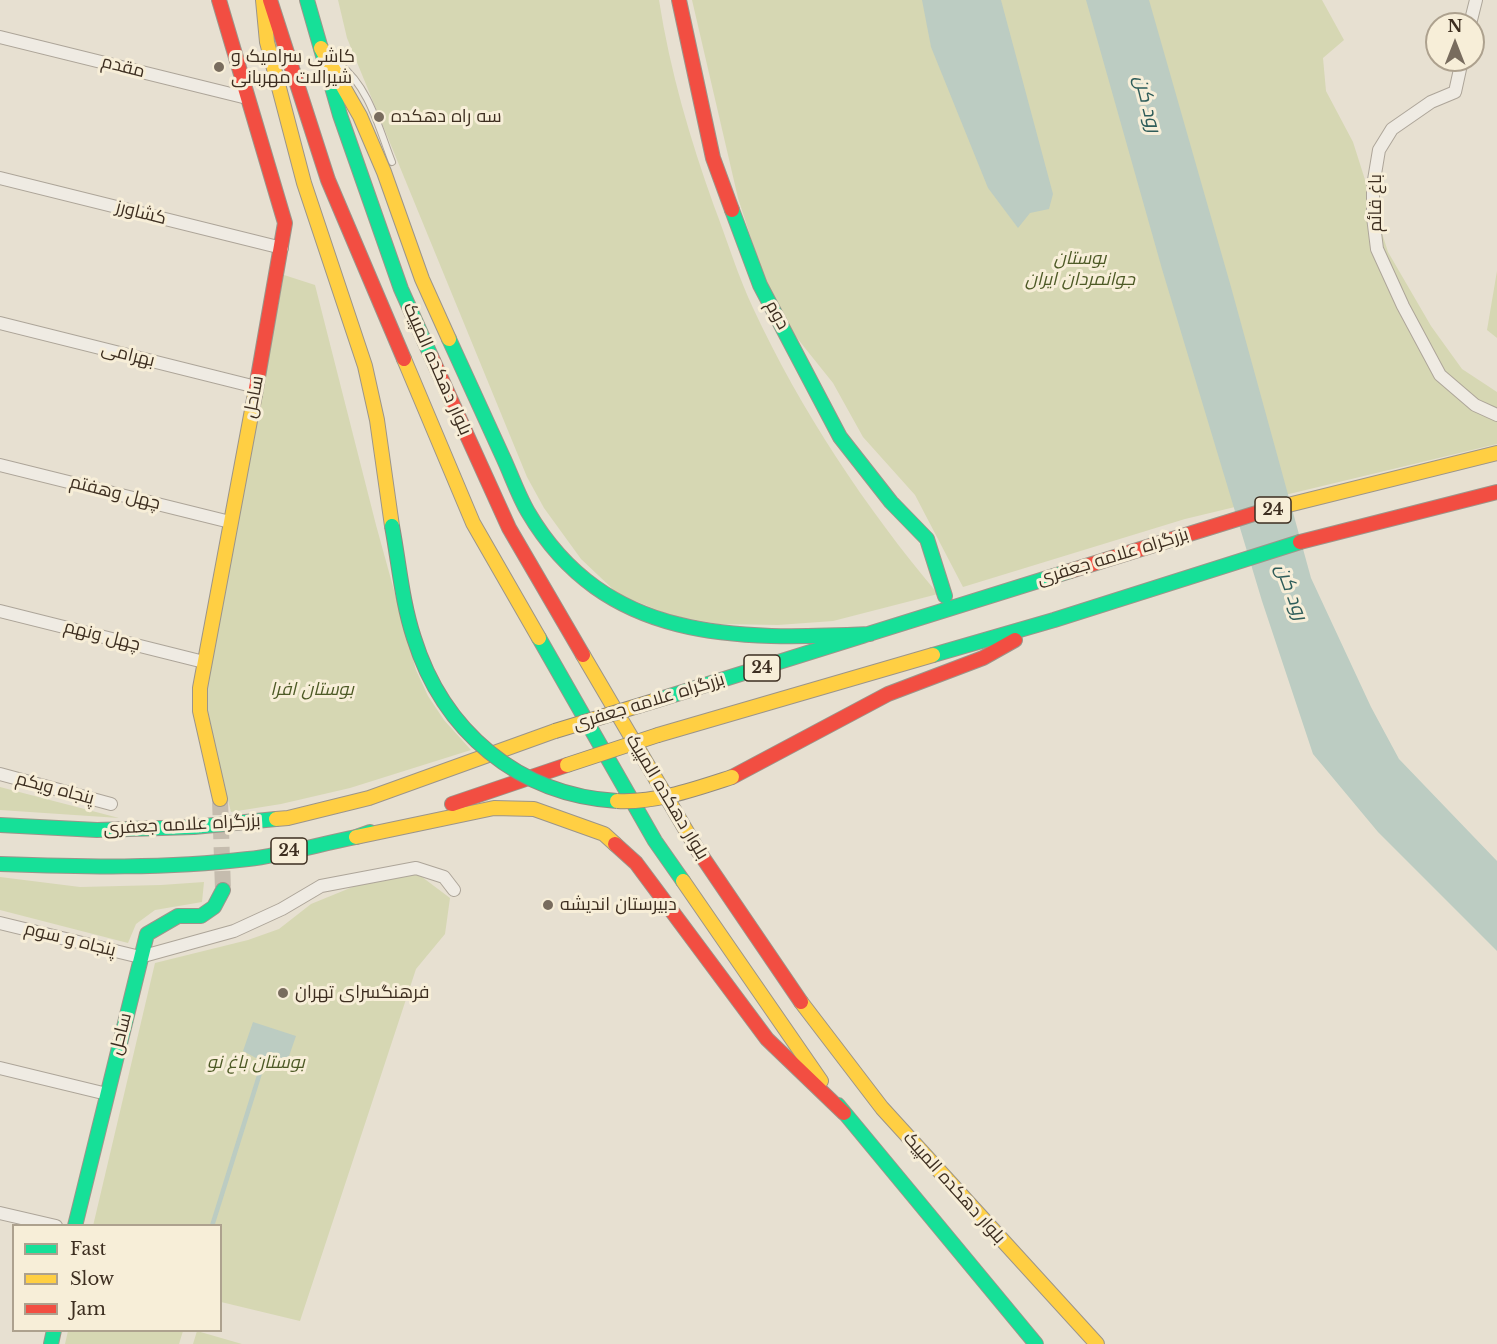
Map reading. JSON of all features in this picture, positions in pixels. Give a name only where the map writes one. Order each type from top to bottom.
[{"type":"main road","name":"ساحل","points":[[219,0],[285,222],[282,249],[200,688],[200,711],[220,799]]},
{"type":"main road","points":[[263,0],[267,42],[304,183],[366,366],[377,420],[392,526],[418,650],[437,691],[459,722],[482,746],[510,768],[533,780],[584,796],[633,802],[670,796],[732,777],[888,694],[983,658],[1054,620]]},
{"type":"main road","name":"بلوار دهکده المپیک","points":[[270,0],[328,180],[473,523],[655,842],[843,1113],[1036,1344]]},
{"type":"main road","name":"بلوار دهکده المپیک","points":[[307,0],[340,115],[401,289],[509,528],[686,832],[800,1001],[882,1108],[1097,1344]]},
{"type":"main road","name":"دوم","points":[[679,0],[713,158],[760,285],[840,437],[891,502],[927,539],[945,596]]},
{"type":"main road","points":[[322,50],[360,116],[384,172],[422,279],[528,512],[549,544],[577,572],[608,597],[642,615],[701,631],[786,638],[870,634]]},
{"type":"main road","name":"بزرگراه علامه جعفری","points":[[0,825],[97,830],[194,827],[288,818],[369,798],[555,731],[1246,516],[1497,453]]},
{"type":"main road","name":"بزرگراه علامه جعفری","points":[[0,864],[81,867],[182,865],[250,859],[356,837],[658,735],[1054,620],[1298,543],[1497,492]]},
{"type":"main road","points":[[356,837],[494,808],[534,809],[604,834],[636,863],[767,1040],[843,1113]]},
{"type":"main road","name":"ساحل","points":[[75,1224],[147,934],[178,916],[201,916],[214,907],[222,890]]},
{"type":"street","name":"مقدم","points":[[0,37],[247,98]]},
{"type":"street","name":"باغ قائم","points":[[1459,72],[1455,92],[1431,102],[1392,129],[1378,150],[1373,186],[1373,217],[1377,249],[1403,306],[1440,375],[1475,405],[1497,415]]},
{"type":"street","name":"کشاورز","points":[[0,178],[282,249]]},
{"type":"street","name":"بهرامی","points":[[0,323],[256,387]]},
{"type":"street","name":"چهل وهفتم","points":[[0,465],[230,522]]},
{"type":"street","name":"چهل ونهم","points":[[0,611],[204,662]]},
{"type":"street","name":"پنجاه ویکم","points":[[0,774],[111,804]]},
{"type":"street","points":[[140,957],[234,931],[282,909],[321,886],[416,868],[444,877],[454,890]]},
{"type":"street","name":"پنجاه و سوم","points":[[0,923],[140,957]]},
{"type":"street","points":[[0,1068],[107,1094]]},
{"type":"street","points":[[0,1213],[47,1224]]},
{"type":"lane","points":[[322,50],[346,69],[365,94],[396,173]]},
{"type":"lane","points":[[407,211],[410,244]]},
{"type":"green space","points":[[338,0],[659,0],[675,79],[689,130],[737,271],[753,308],[792,384],[836,457],[885,527],[938,594],[833,621],[778,625],[718,624],[670,615],[618,594],[581,559],[544,508],[527,477],[347,38]]},
{"type":"green space","name":"بوستان جوانمردان ایران","points":[[692,0],[1322,0],[1344,40],[1323,58],[1326,91],[1353,142],[1388,252],[1431,326],[1462,369],[1497,392],[1497,444],[1185,519],[963,587],[915,495],[863,437],[833,383],[789,328],[763,275],[738,198]]},
{"type":"green space","points":[[1497,271],[1497,338],[1487,330]]},
{"type":"green space","name":"بوستان افرا","points":[[284,275],[315,285],[376,525],[416,670],[428,696],[444,720],[471,750],[350,788],[281,804],[231,812],[206,713],[205,693]]},
{"type":"green space","points":[[0,787],[119,818],[0,810]]},
{"type":"green space","name":"بوستان باغ نو","points":[[418,874],[450,898],[445,934],[416,969],[300,1321],[222,1302],[222,1224],[93,1224],[155,963],[248,940],[279,929],[311,904],[355,886]]},
{"type":"green space","points":[[0,877],[80,887],[204,882],[202,902],[155,910],[136,924],[128,943],[0,910]]},
{"type":"green space","points":[[68,1332],[183,1332],[179,1344],[65,1344]]},
{"type":"green space","points":[[197,1332],[200,1332],[242,1344],[193,1344]]},
{"type":"water","points":[[922,0],[1001,0],[1053,194],[1049,209],[1030,213],[1018,228],[988,188],[931,47]]},
{"type":"water","name":"رود کن","points":[[1086,0],[1149,0],[1311,578],[1371,707],[1399,759],[1497,861],[1497,951],[1378,832],[1313,754],[1262,601],[1162,269]]},
{"type":"water","points":[[253,1022],[296,1036],[286,1065],[256,1058],[243,1051]]},
{"type":"waterway","points":[[213,1224],[264,1060]]},
{"type":"tunnel","points":[[220,799],[223,890]]},
{"type":"traffic: fast","points":[[307,0],[340,115],[401,289],[431,356]]},
{"type":"traffic: fast","points":[[732,210],[760,285],[840,437],[891,502],[927,539],[945,596]]},
{"type":"traffic: fast","points":[[449,339],[528,512],[559,555],[595,587],[635,610],[678,624],[724,633],[771,636],[870,634]]},
{"type":"traffic: fast","points":[[392,526],[414,638],[427,671],[444,702],[465,729],[489,752],[517,771],[548,786],[581,796],[617,801]]},
{"type":"traffic: fast","points":[[933,655],[1054,620],[1300,542]]},
{"type":"traffic: fast","points":[[654,701],[1070,571]]},
{"type":"traffic: fast","points":[[539,638],[655,841],[683,881]]},
{"type":"traffic: fast","points":[[0,825],[97,830],[194,827],[276,819]]},
{"type":"traffic: fast","points":[[0,864],[124,866],[217,862],[275,855],[370,832]]},
{"type":"traffic: fast","points":[[75,1224],[147,934],[178,916],[201,916],[214,907],[223,890]]},
{"type":"traffic: fast","points":[[838,1105],[1036,1344]]},
{"type":"traffic: fast","points":[[51,1344],[54,1332]]},
{"type":"traffic: slow","points":[[263,0],[267,42],[304,183],[365,366],[377,420],[392,526]]},
{"type":"traffic: slow","points":[[321,48],[360,116],[384,172],[422,279],[449,339]]},
{"type":"traffic: slow","points":[[404,359],[473,523],[539,638]]},
{"type":"traffic: slow","points":[[220,799],[200,711],[200,688],[255,394]]},
{"type":"traffic: slow","points":[[1260,512],[1497,453]]},
{"type":"traffic: slow","points":[[583,655],[697,849]]},
{"type":"traffic: slow","points":[[658,735],[933,655]]},
{"type":"traffic: slow","points":[[555,731],[654,701]]},
{"type":"traffic: slow","points":[[276,819],[369,798],[555,731]]},
{"type":"traffic: slow","points":[[567,765],[658,735]]},
{"type":"traffic: slow","points":[[617,801],[661,797],[732,777]]},
{"type":"traffic: slow","points":[[356,837],[494,808],[534,809],[604,834],[615,844]]},
{"type":"traffic: slow","points":[[683,881],[821,1081]]},
{"type":"traffic: slow","points":[[801,1002],[882,1108],[1097,1344]]},
{"type":"traffic: jam","points":[[219,0],[285,223],[255,394]]},
{"type":"traffic: jam","points":[[270,0],[328,180],[404,359]]},
{"type":"traffic: jam","points":[[679,0],[713,158],[732,210]]},
{"type":"traffic: jam","points":[[431,356],[509,528],[583,655]]},
{"type":"traffic: jam","points":[[1300,542],[1497,492]]},
{"type":"traffic: jam","points":[[1070,571],[1260,512]]},
{"type":"traffic: jam","points":[[732,777],[888,694],[983,658],[1015,640]]},
{"type":"traffic: jam","points":[[452,804],[567,765]]},
{"type":"traffic: jam","points":[[615,844],[636,863],[767,1039],[844,1113]]},
{"type":"traffic: jam","points":[[697,849],[801,1002]]},
{"type":"place","name":"کاشی سرامیک و شیرالات مهربانی","points":[[219,67]]},
{"type":"place","name":"سه راه دهکده","points":[[379,117]]},
{"type":"place","name":"دبیرستان اندیشه","points":[[548,905]]},
{"type":"place","name":"فرهنگسرای تهران","points":[[283,993]]}]
